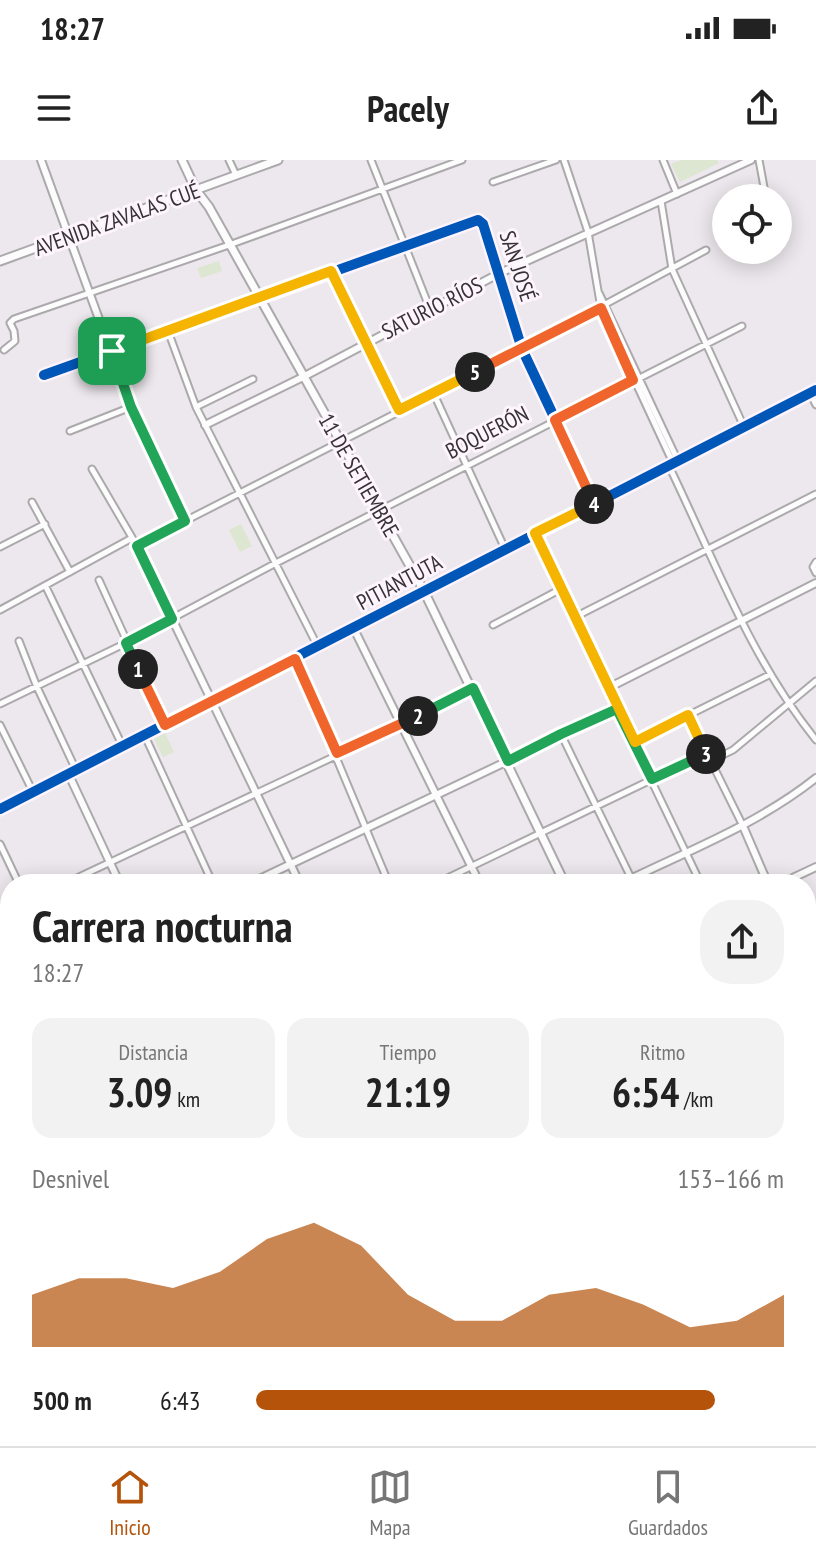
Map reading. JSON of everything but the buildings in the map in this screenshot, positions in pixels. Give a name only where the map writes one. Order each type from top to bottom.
[{"type":"main road","name":"11 DE SETIEMBRE","points":[[182,160],[196,190],[209,207],[424,591],[560,874]]},
{"type":"main road","name":"AVENIDA ZAVALAS CUÉ","points":[[0,261],[278,160]]},
{"type":"street","points":[[41,160],[131,407],[185,521]]},
{"type":"street","points":[[229,160],[236,175]]},
{"type":"street","points":[[371,160],[430,309]]},
{"type":"street","points":[[4,350],[15,341],[10,323],[12,320],[462,160]]},
{"type":"street","points":[[493,182],[556,160]]},
{"type":"street","points":[[564,160],[588,232],[603,306],[741,620],[769,675],[816,740]]},
{"type":"street","points":[[663,160],[677,194]]},
{"type":"street","name":"SATURIO RÍOS","points":[[205,425],[500,273],[751,160]]},
{"type":"street","points":[[759,160],[763,184]]},
{"type":"street","points":[[661,201],[672,269],[744,427]]},
{"type":"street","name":"SAN JOSÉ","points":[[405,245],[475,219],[483,224],[522,349],[595,504]]},
{"type":"street","points":[[44,375],[405,245]]},
{"type":"street","points":[[137,546],[522,349],[706,250]]},
{"type":"street","points":[[331,271],[399,410]]},
{"type":"street","name":"BOQUERÓN","points":[[0,704],[126,643],[276,563],[742,326]]},
{"type":"street","points":[[168,331],[196,407],[318,647]]},
{"type":"street","points":[[196,407],[253,379]]},
{"type":"street","points":[[433,392],[505,549]]},
{"type":"street","points":[[813,392],[816,405]]},
{"type":"street","name":"PITIANTUTA","points":[[0,809],[813,392]]},
{"type":"street","points":[[70,431],[131,407]]},
{"type":"street","points":[[92,469],[137,546],[295,874]]},
{"type":"street","points":[[575,617],[816,494]]},
{"type":"street","points":[[32,502],[70,572]]},
{"type":"street","points":[[0,547],[45,524]]},
{"type":"street","points":[[535,533],[696,874]]},
{"type":"street","points":[[0,610],[132,538]]},
{"type":"street","points":[[816,562],[813,567],[816,573]]},
{"type":"street","points":[[99,580],[165,725]]},
{"type":"street","points":[[608,688],[816,583]]},
{"type":"street","points":[[46,587],[123,747]]},
{"type":"street","points":[[493,625],[561,589]]},
{"type":"street","points":[[354,629],[399,726],[475,874]]},
{"type":"street","points":[[19,641],[115,874]]},
{"type":"street","points":[[295,659],[337,753],[385,874]]},
{"type":"street","points":[[635,742],[769,675]]},
{"type":"street","points":[[710,761],[733,750],[816,681]]},
{"type":"street","points":[[85,874],[473,688]]},
{"type":"street","points":[[271,874],[617,709]]},
{"type":"street","points":[[688,715],[764,874]]},
{"type":"street","points":[[0,725],[33,792]]},
{"type":"street","points":[[561,734],[629,874]]},
{"type":"street","points":[[145,736],[208,874]]},
{"type":"street","points":[[0,747],[9,743]]},
{"type":"street","points":[[456,874],[707,753]]},
{"type":"street","points":[[646,874],[743,826],[781,804],[816,778]]},
{"type":"street","points":[[0,844],[14,874]]},
{"type":"green space","points":[[681,160],[717,160],[719,163],[680,182],[671,164]]},
{"type":"green space","points":[[219,261],[222,271],[201,278],[197,268]]},
{"type":"green space","points":[[241,524],[252,546],[240,552],[229,530]]},
{"type":"green space","points":[[165,733],[174,752],[163,757],[154,739]]},
{"type":"cycle path","points":[[44,375],[478,220],[483,224],[522,349],[595,504]]},
{"type":"cycle path","points":[[0,809],[816,390]]},
{"type":"route","points":[[331,271],[399,410],[601,308],[633,380],[555,420],[595,504],[535,533],[635,742],[688,715],[707,753],[652,779],[617,709],[508,761],[473,688],[337,753],[295,659],[165,725],[126,643],[172,619],[137,546],[185,521],[131,407],[112,351],[331,271]]}]
